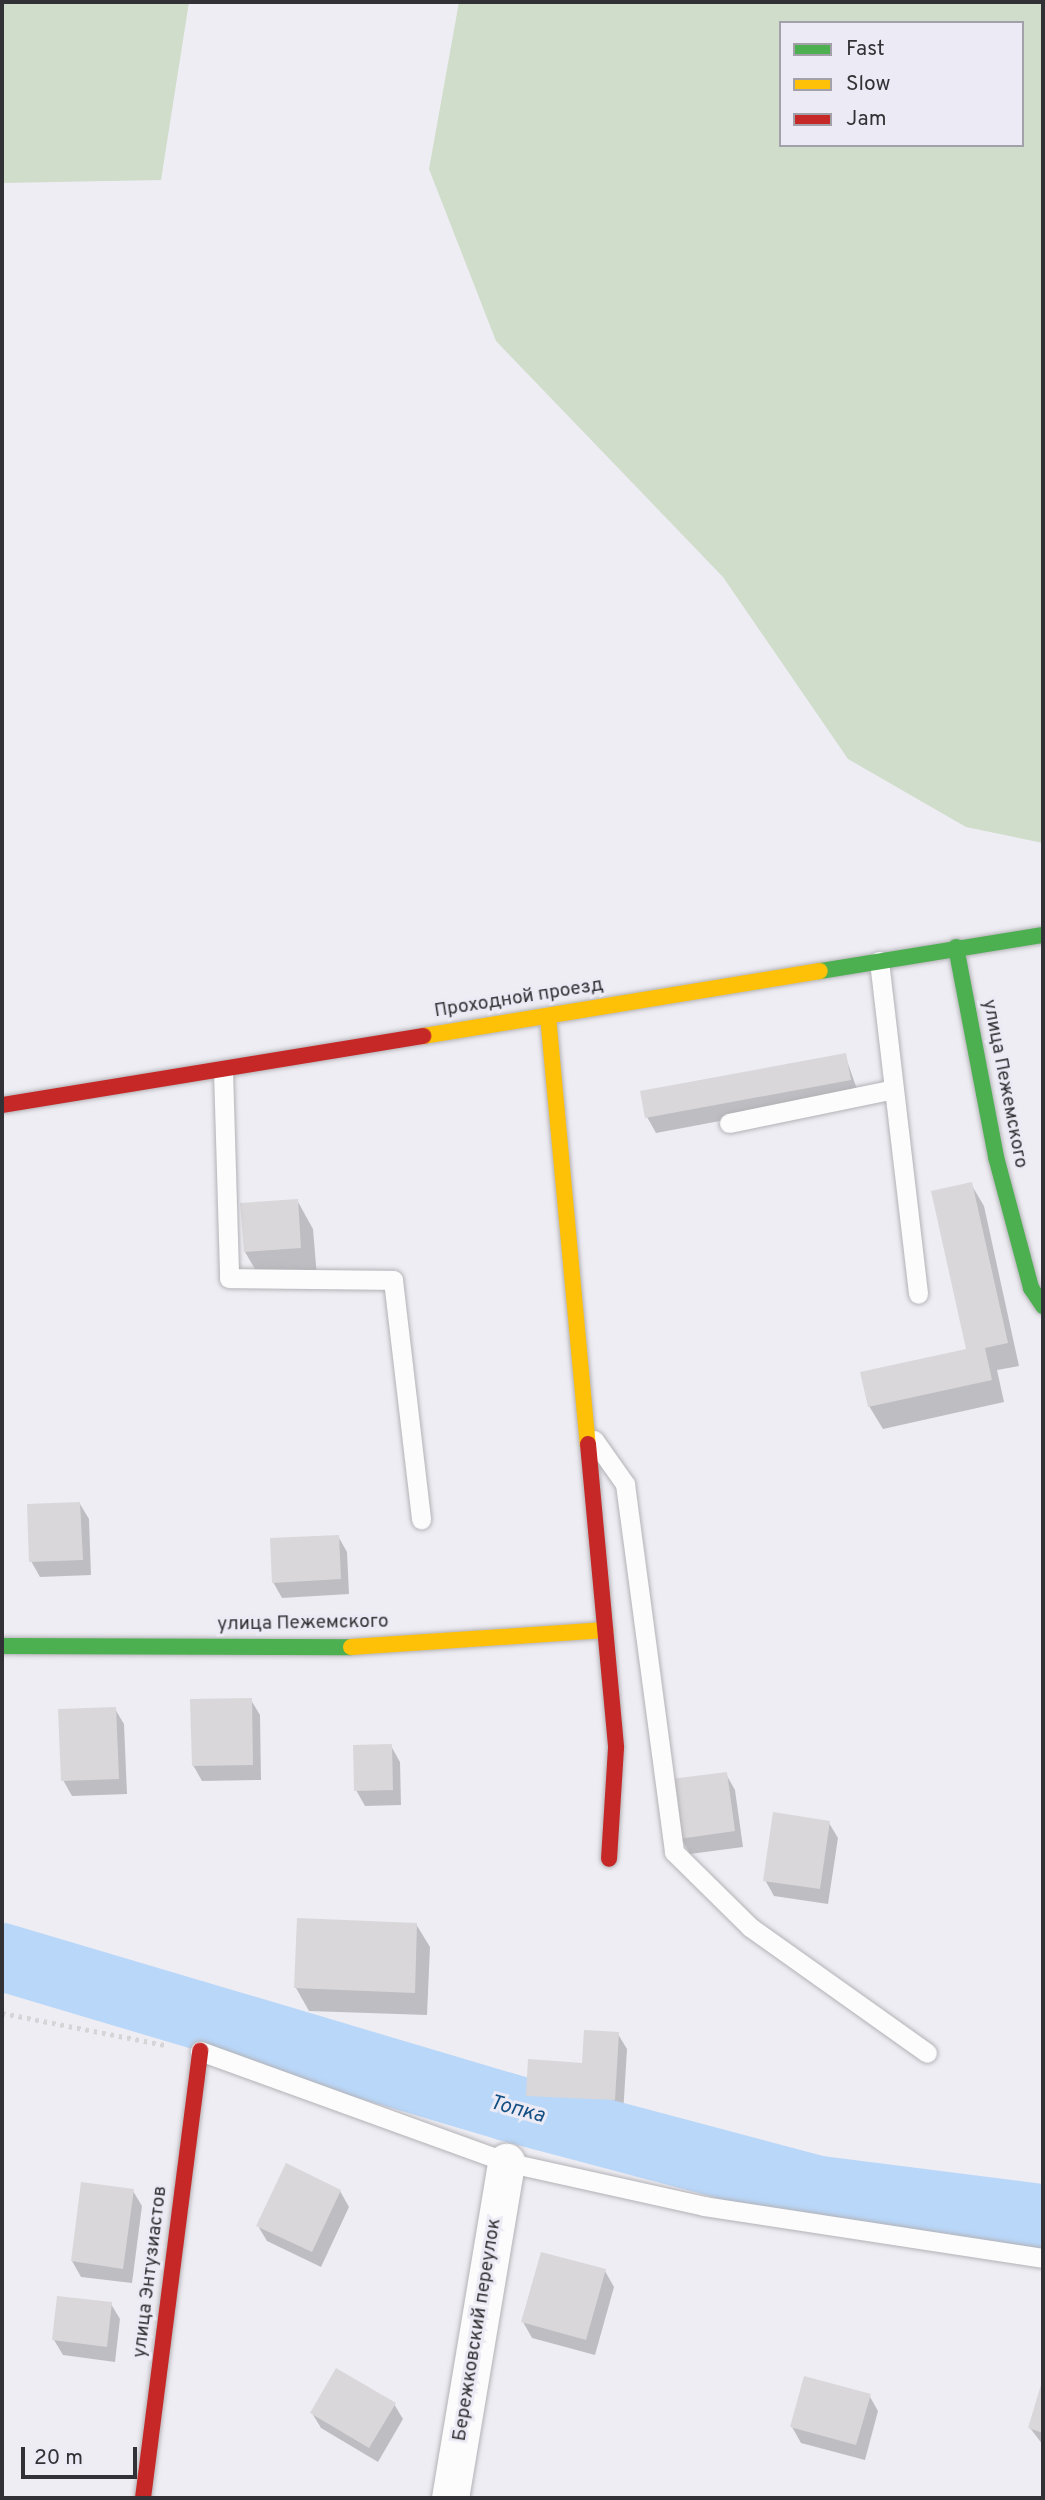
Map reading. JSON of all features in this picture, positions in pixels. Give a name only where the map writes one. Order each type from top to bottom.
[{"type":"street","name":"Проходной проезд","points":[[2,1105],[956,947],[1043,935]]},
{"type":"street","name":"улица Пежемского","points":[[956,947],[996,1157],[1031,1288],[1043,1306]]},
{"type":"street","points":[[548,1016],[589,1434],[615,1748],[609,1859]]},
{"type":"street","name":"улица Пежемского","points":[[2,1646],[359,1647],[605,1630]]},
{"type":"street","name":"улица Энтузиастов","points":[[143,2498],[200,2052]]},
{"type":"street","name":"Бережковский переулок","points":[[450,2498],[506,2162]]},
{"type":"lane","points":[[879,961],[918,1294]]},
{"type":"lane","points":[[223,1070],[229,1278],[393,1280],[421,1519]]},
{"type":"lane","points":[[729,1123],[894,1089]]},
{"type":"lane","points":[[589,1434],[625,1484],[674,1852],[750,1927],[928,2053]]},
{"type":"lane","points":[[200,2052],[506,2162],[704,2206],[1043,2258]]},
{"type":"path","points":[[2,2012],[200,2052]]},
{"type":"green space","points":[[2,2],[189,2],[161,180],[2,183]]},
{"type":"green space","points":[[459,2],[1043,2],[1043,843],[966,827],[848,759],[723,577],[496,341],[429,169]]},
{"type":"building","points":[[846,1053],[851,1080],[645,1118],[640,1091]]},
{"type":"building","points":[[972,1182],[1008,1343],[985,1348],[992,1380],[868,1407],[860,1372],[966,1349],[931,1191]]},
{"type":"building","points":[[298,1199],[301,1248],[244,1252],[240,1203]]},
{"type":"building","points":[[80,1502],[83,1560],[29,1562],[27,1504]]},
{"type":"building","points":[[339,1535],[341,1579],[272,1583],[270,1538]]},
{"type":"building","points":[[252,1698],[253,1765],[192,1766],[190,1699]]},
{"type":"building","points":[[116,1707],[119,1779],[61,1781],[58,1709]]},
{"type":"building","points":[[392,1744],[393,1790],[354,1791],[353,1745]]},
{"type":"building","points":[[727,1772],[735,1831],[679,1839],[671,1779]]},
{"type":"building","points":[[773,1812],[830,1821],[820,1889],[763,1881]]},
{"type":"building","points":[[297,1918],[417,1923],[415,1993],[294,1988]]},
{"type":"building","points":[[584,2030],[619,2032],[615,2100],[526,2096],[528,2059],[582,2063]]},
{"type":"building","points":[[286,2163],[341,2190],[312,2252],[256,2226]]},
{"type":"building","points":[[81,2182],[134,2189],[123,2269],[71,2261]]},
{"type":"building","points":[[541,2252],[606,2269],[586,2340],[521,2322]]},
{"type":"building","points":[[57,2296],[112,2302],[107,2347],[52,2340]]},
{"type":"building","points":[[336,2368],[396,2403],[369,2448],[310,2413]]},
{"type":"building","points":[[804,2376],[871,2394],[856,2445],[790,2427]]},
{"type":"building","points":[[1043,2378],[1043,2433],[1028,2428]]},
{"type":"waterway","name":"Топка","points":[[2,1957],[507,2107],[820,2190],[1043,2218]]},
{"type":"traffic: fast","points":[[820,971],[1043,935]]},
{"type":"traffic: fast","points":[[956,947],[996,1157],[1031,1288],[1043,1306]]},
{"type":"traffic: fast","points":[[2,1646],[351,1647]]},
{"type":"traffic: slow","points":[[423,1036],[820,971]]},
{"type":"traffic: slow","points":[[548,1016],[588,1444]]},
{"type":"traffic: slow","points":[[351,1647],[605,1630]]},
{"type":"traffic: jam","points":[[2,1105],[423,1036]]},
{"type":"traffic: jam","points":[[588,1444],[616,1748],[609,1859]]},
{"type":"traffic: jam","points":[[143,2498],[200,2051]]}]
